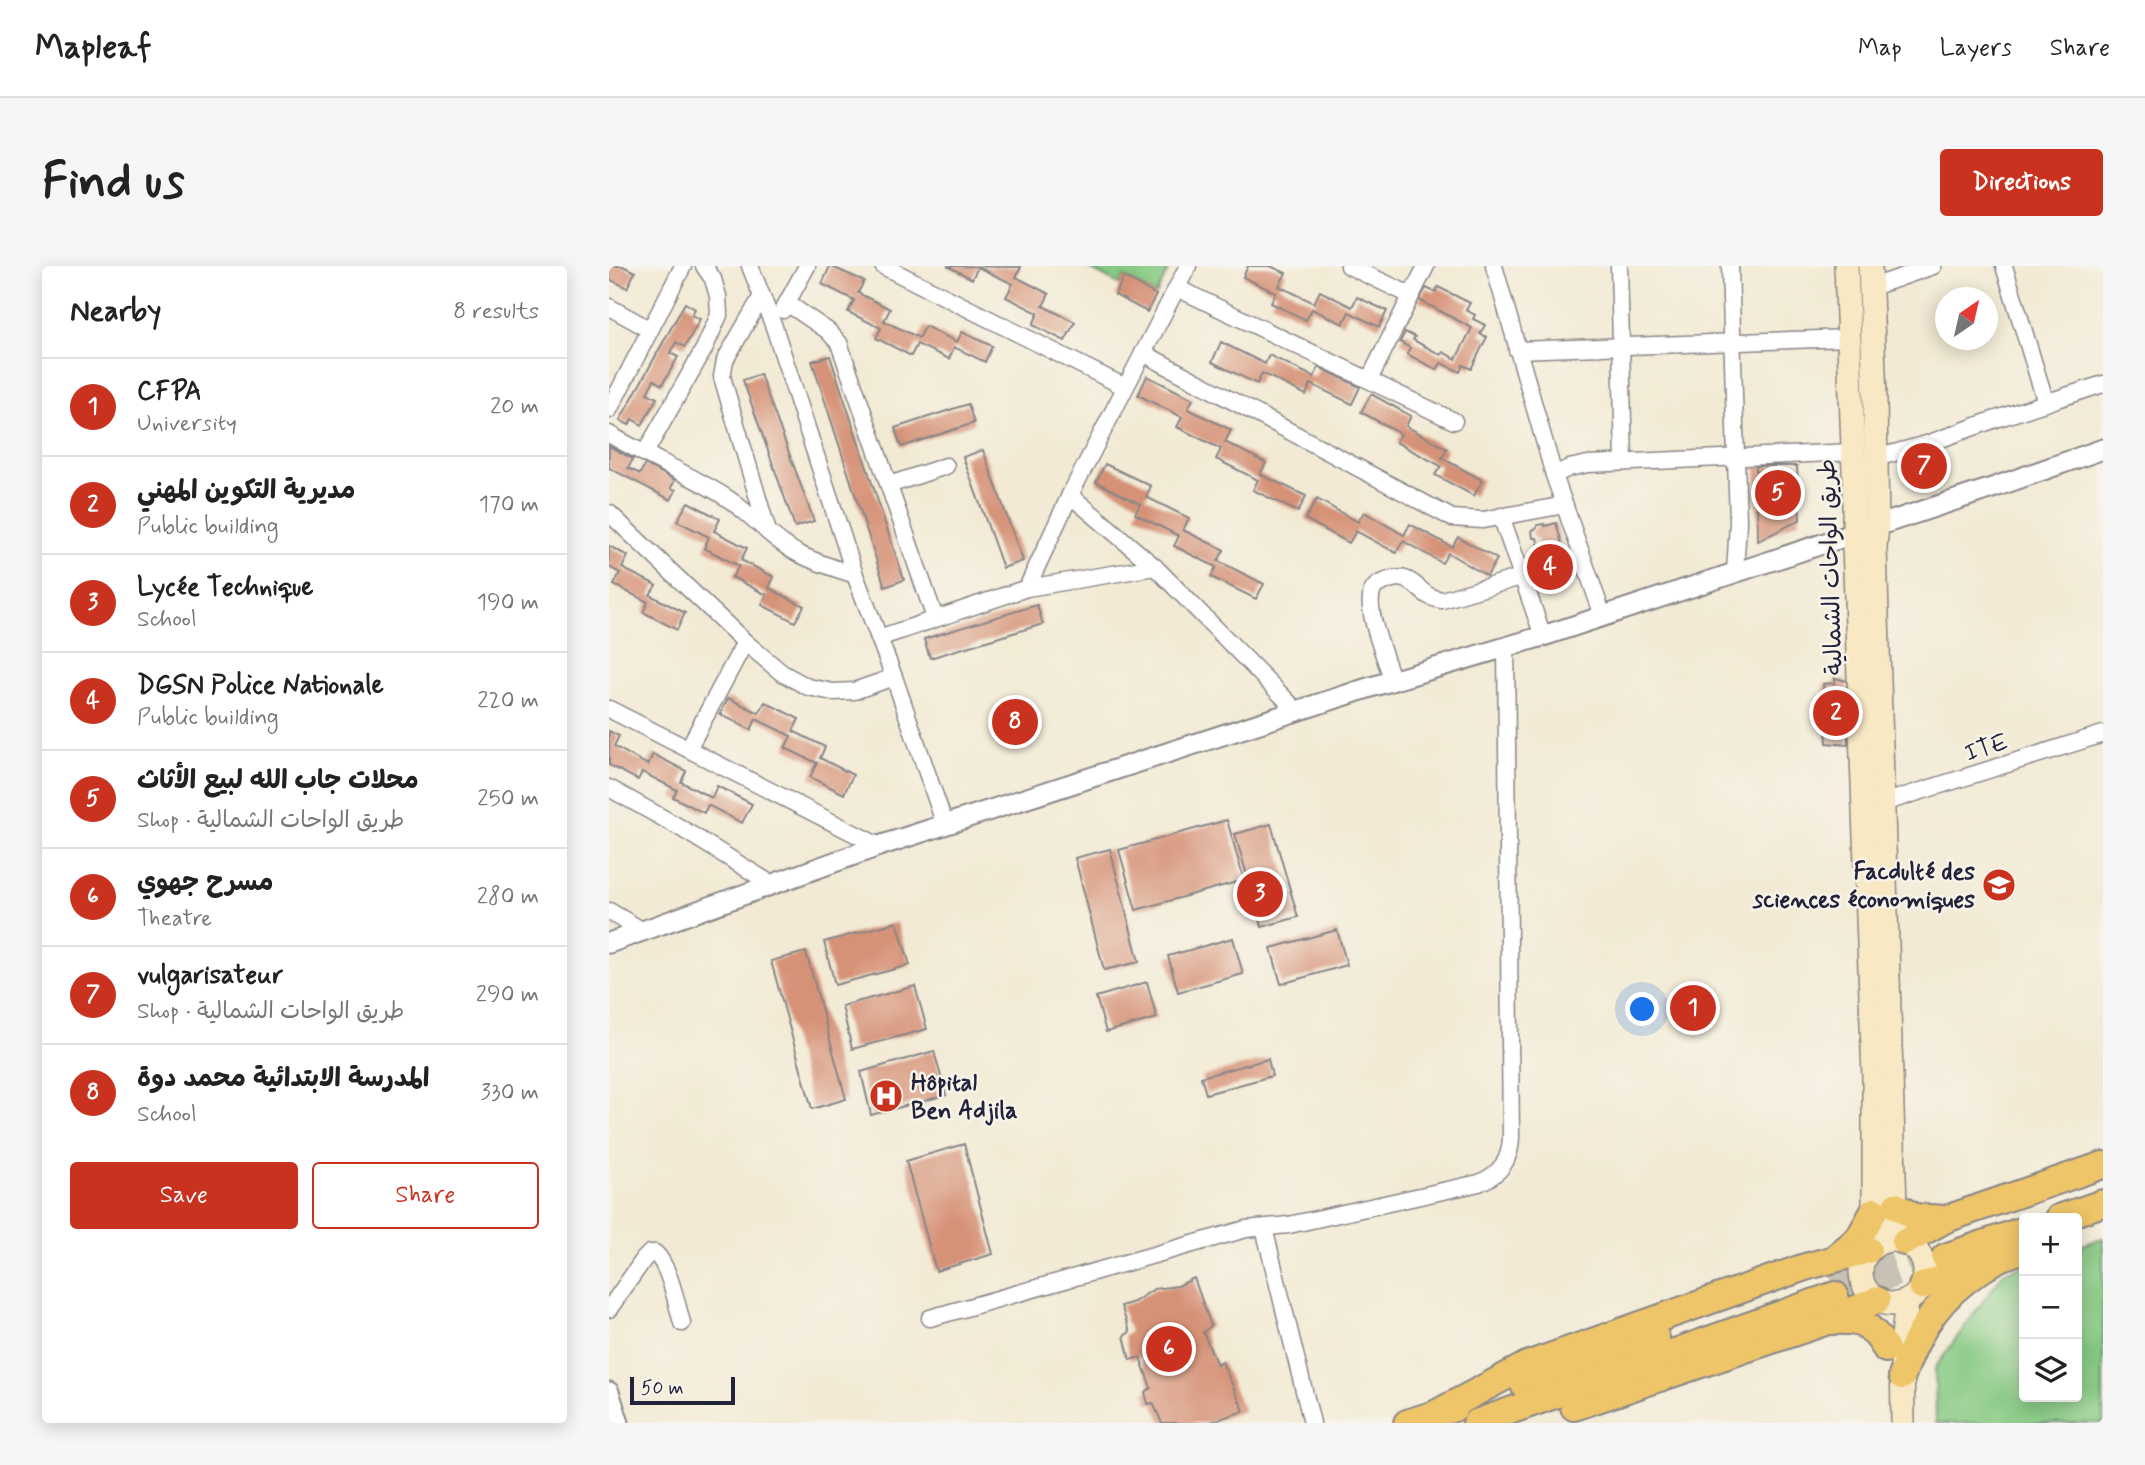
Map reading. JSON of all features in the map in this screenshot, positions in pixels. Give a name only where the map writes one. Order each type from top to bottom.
[{"type":"highway","points":[[1943,1238],[2103,1165]]},
{"type":"highway","points":[[1943,1238],[2103,1182]]},
{"type":"highway","points":[[2074,1213],[2103,1203]]},
{"type":"highway","points":[[1408,1423],[1589,1363],[1832,1277],[1859,1238],[1885,1209],[1915,1217],[1943,1238]]},
{"type":"highway","points":[[2082,1228],[2103,1221]]},
{"type":"highway","points":[[1476,1423],[1832,1277],[1887,1244],[2019,1230]]},
{"type":"highway","points":[[1914,1294],[2019,1251]]},
{"type":"highway","points":[[1902,1376],[1912,1347],[1941,1302],[1962,1283],[1997,1259]]},
{"type":"highway","points":[[1526,1423],[1828,1321],[1879,1301]]},
{"type":"highway","points":[[1828,1321],[1852,1320],[1868,1326],[1875,1331],[1886,1349]]},
{"type":"main road","name":"طريق الواحات الشمالية","points":[[1846,266],[1874,1076],[1887,1244],[1863,1258],[1860,1278],[1869,1294],[1879,1301]]},
{"type":"main road","name":"طريق الواحات الشمالية","points":[[1870,277],[1883,803],[1885,1209]]},
{"type":"main road","points":[[1887,1244],[1919,1253],[1923,1261],[1924,1278],[1914,1294],[1902,1376],[1903,1423]]},
{"type":"main road","points":[[1890,1423],[1886,1349],[1879,1301],[1894,1305],[1914,1294]]},
{"type":"street","points":[[609,410],[683,266]]},
{"type":"street","points":[[645,453],[704,349],[719,315],[718,296],[713,279],[704,266]]},
{"type":"street","points":[[750,266],[774,327],[855,575],[894,677],[945,825]]},
{"type":"street","points":[[774,327],[807,266]]},
{"type":"street","points":[[883,266],[1125,387]]},
{"type":"street","points":[[1027,588],[1070,495],[1188,266]]},
{"type":"street","points":[[1349,266],[1410,295]]},
{"type":"street","points":[[1369,380],[1426,266]]},
{"type":"street","points":[[1494,266],[1554,475],[1603,616]]},
{"type":"street","points":[[1619,266],[1624,462]]},
{"type":"street","points":[[1730,266],[1737,457],[1738,522],[1735,573]]},
{"type":"street","points":[[1870,277],[1933,266]]},
{"type":"street","points":[[2004,266],[2046,403]]},
{"type":"street","points":[[1177,288],[1454,421]]},
{"type":"street","points":[[762,296],[725,360],[722,377],[768,533]]},
{"type":"street","points":[[787,303],[828,331],[839,343],[935,618]]},
{"type":"street","points":[[609,307],[649,329]]},
{"type":"street","points":[[719,315],[745,325]]},
{"type":"street","points":[[1517,350],[1849,338]]},
{"type":"street","points":[[1143,353],[1452,518],[1483,520],[1565,505]]},
{"type":"street","points":[[1875,457],[1927,444],[2103,384]]},
{"type":"street","points":[[609,434],[727,498],[768,533],[799,554],[855,575]]},
{"type":"street","points":[[609,943],[879,846],[1393,681],[1543,636],[2103,449]]},
{"type":"street","points":[[1554,475],[1576,466],[1624,462],[1853,452]]},
{"type":"street","points":[[889,485],[946,466]]},
{"type":"street","points":[[1070,495],[1155,567],[1298,712]]},
{"type":"street","points":[[609,513],[745,642],[782,673],[808,687],[833,692],[854,691],[894,677]]},
{"type":"street","points":[[1501,516],[1543,636]]},
{"type":"street","points":[[879,638],[1027,588],[1155,567]]},
{"type":"street","points":[[1393,681],[1372,613],[1370,596],[1378,584],[1388,580],[1406,579],[1431,599],[1442,600],[1521,577]]},
{"type":"street","points":[[688,749],[745,642]]},
{"type":"street","points":[[930,1318],[1247,1229],[1289,1226],[1479,1183],[1499,1171],[1510,1150],[1511,1094],[1506,647]]},
{"type":"street","points":[[609,709],[879,846]]},
{"type":"street","name":"ITE","points":[[1883,803],[2103,734]]},
{"type":"street","points":[[609,788],[773,885]]},
{"type":"street","points":[[609,911],[643,930]]},
{"type":"street","points":[[1264,1228],[1312,1423]]},
{"type":"street","points":[[609,1309],[644,1259],[655,1253],[666,1269],[682,1324]]},
{"type":"street","points":[[609,1392],[619,1423]]},
{"type":"green space","points":[[1085,266],[1170,266],[1156,295],[1124,277],[1120,285]]},
{"type":"green space","points":[[2103,1238],[2103,1423],[1936,1423],[1935,1368],[2004,1272],[2019,1267],[2019,1402],[2082,1402],[2082,1245]]},
{"type":"building","points":[[609,266],[623,266],[635,272],[627,288],[609,279]]},
{"type":"building","points":[[830,266],[864,281],[858,293],[890,309],[884,321],[919,338],[925,326],[957,342],[962,332],[992,346],[985,362],[954,347],[949,359],[917,344],[911,356],[876,338],[881,328],[848,312],[854,300],[822,284]]},
{"type":"building","points":[[947,266],[1021,267],[1016,277],[1049,294],[1043,306],[1075,322],[1065,341],[1033,325],[1038,313],[1006,297],[1013,284],[978,267],[972,279]]},
{"type":"building","points":[[1248,266],[1270,266],[1286,273],[1279,286],[1314,303],[1320,291],[1352,307],[1357,297],[1387,311],[1379,327],[1349,312],[1343,324],[1312,309],[1306,320],[1271,303],[1276,293],[1243,277]]},
{"type":"building","points":[[1124,277],[1156,295],[1147,312],[1115,295]]},
{"type":"building","points":[[1438,287],[1470,303],[1466,310],[1475,315],[1473,319],[1485,325],[1480,334],[1487,337],[1471,369],[1463,365],[1460,372],[1441,363],[1437,370],[1407,354],[1410,348],[1400,342],[1405,332],[1415,337],[1413,340],[1441,355],[1443,352],[1456,359],[1472,328],[1419,300],[1426,288],[1435,292]]},
{"type":"building","points":[[685,303],[695,309],[692,315],[700,319],[685,347],[676,342],[670,353],[678,357],[662,385],[654,380],[647,393],[657,398],[642,425],[632,419],[629,425],[620,420]]},
{"type":"building","points":[[1221,342],[1265,364],[1269,355],[1314,377],[1319,367],[1360,387],[1352,404],[1311,384],[1306,395],[1262,373],[1257,384],[1212,362]]},
{"type":"building","points":[[830,356],[904,580],[885,587],[812,361]]},
{"type":"building","points":[[760,374],[814,521],[795,527],[743,380]]},
{"type":"building","points":[[1147,376],[1193,399],[1188,409],[1231,430],[1225,442],[1266,463],[1260,474],[1306,496],[1298,512],[1253,490],[1258,480],[1216,459],[1221,449],[1177,427],[1182,417],[1138,395]]},
{"type":"building","points":[[1371,394],[1411,416],[1406,426],[1447,449],[1442,458],[1482,480],[1474,496],[1435,475],[1441,466],[1396,442],[1401,434],[1361,412]]},
{"type":"building","points":[[968,404],[974,423],[901,447],[895,428]]},
{"type":"building","points":[[609,446],[633,459],[628,468],[640,474],[645,464],[675,480],[671,488],[676,490],[671,500],[609,468]]},
{"type":"building","points":[[983,450],[1023,561],[1003,568],[963,457]]},
{"type":"building","points":[[1105,464],[1151,486],[1146,497],[1189,518],[1183,530],[1224,550],[1218,561],[1264,584],[1256,599],[1211,577],[1216,567],[1174,546],[1179,536],[1135,514],[1140,504],[1096,482]]},
{"type":"building","points":[[1756,466],[1797,466],[1800,520],[1758,541]]},
{"type":"building","points":[[1317,499],[1358,522],[1364,512],[1404,535],[1410,524],[1452,547],[1458,537],[1497,559],[1487,576],[1448,553],[1442,563],[1403,541],[1396,553],[1356,531],[1349,543],[1305,519]]},
{"type":"building","points":[[688,502],[720,519],[714,531],[747,548],[741,560],[774,577],[769,588],[804,606],[795,622],[762,605],[767,595],[732,577],[739,566],[704,548],[709,537],[677,521]]},
{"type":"building","points":[[1556,523],[1571,575],[1546,582],[1543,572],[1547,571],[1543,559],[1548,557],[1547,549],[1540,550],[1532,530],[1537,528],[1537,525]]},
{"type":"building","points":[[609,546],[628,556],[622,568],[656,585],[650,595],[685,613],[677,630],[643,612],[648,602],[614,585],[620,573],[609,567]]},
{"type":"building","points":[[1037,605],[1043,624],[930,658],[924,639]]},
{"type":"building","points":[[1835,678],[1847,681],[1848,745],[1827,743],[1823,684],[1835,683]]},
{"type":"building","points":[[728,698],[759,713],[765,702],[799,719],[793,731],[825,747],[820,758],[853,775],[844,794],[810,777],[817,763],[785,748],[791,736],[756,719],[751,730],[720,714]]},
{"type":"building","points":[[609,731],[619,736],[614,746],[648,765],[653,754],[686,771],[681,782],[712,798],[717,786],[752,804],[742,823],[708,805],[704,813],[673,797],[677,790],[642,772],[638,780],[609,765]]},
{"type":"building","points":[[1227,820],[1244,880],[1136,910],[1119,850]]},
{"type":"building","points":[[1271,824],[1298,917],[1262,927],[1235,834]]},
{"type":"building","points":[[1110,849],[1139,962],[1104,970],[1075,858]]},
{"type":"building","points":[[897,922],[910,965],[835,985],[824,942]]},
{"type":"building","points":[[1337,930],[1347,965],[1281,984],[1271,948]]},
{"type":"building","points":[[1233,938],[1243,974],[1178,992],[1168,956]]},
{"type":"building","points":[[806,952],[846,1099],[812,1109],[771,961]]},
{"type":"building","points":[[1147,982],[1157,1018],[1106,1032],[1096,997]]},
{"type":"building","points":[[915,986],[927,1029],[852,1049],[842,1006]]},
{"type":"building","points":[[934,1051],[946,1095],[871,1115],[861,1072]]},
{"type":"building","points":[[1268,1059],[1272,1076],[1206,1094],[1201,1077]]},
{"type":"building","points":[[964,1144],[993,1254],[936,1271],[906,1161]]},
{"type":"building","points":[[1194,1278],[1211,1326],[1203,1332],[1217,1365],[1222,1362],[1244,1411],[1208,1423],[1162,1423],[1153,1403],[1148,1404],[1145,1392],[1151,1388],[1140,1357],[1130,1360],[1124,1336],[1130,1332],[1121,1306],[1134,1302],[1154,1289],[1178,1286]]},
{"type":"tunnel","points":[[1829,1274],[1930,1240]]},
{"type":"tunnel","points":[[1835,1295],[1945,1257]]},
{"type":"place","name":"vulgarisateur","points":[[1924,466]]},
{"type":"place","name":"محلات جاب الله لبيع الأثاث","points":[[1778,493]]},
{"type":"place","name":"DGSN Police Nationale","points":[[1550,567]]},
{"type":"place","name":"مديرية التكوين المهني","points":[[1836,713]]},
{"type":"place","name":"المدرسة الابتدائية محمد دوة","points":[[1015,722]]},
{"type":"place","name":"Facdulté des sciences économiques","points":[[1999,885]]},
{"type":"place","name":"Lycée Technique","points":[[1260,894]]},
{"type":"place","name":"CFPA","points":[[1693,1008]]},
{"type":"place","name":"Hôpital Ben Adjila","points":[[886,1096]]},
{"type":"place","name":"مسرح جهوي","points":[[1169,1349]]}]
